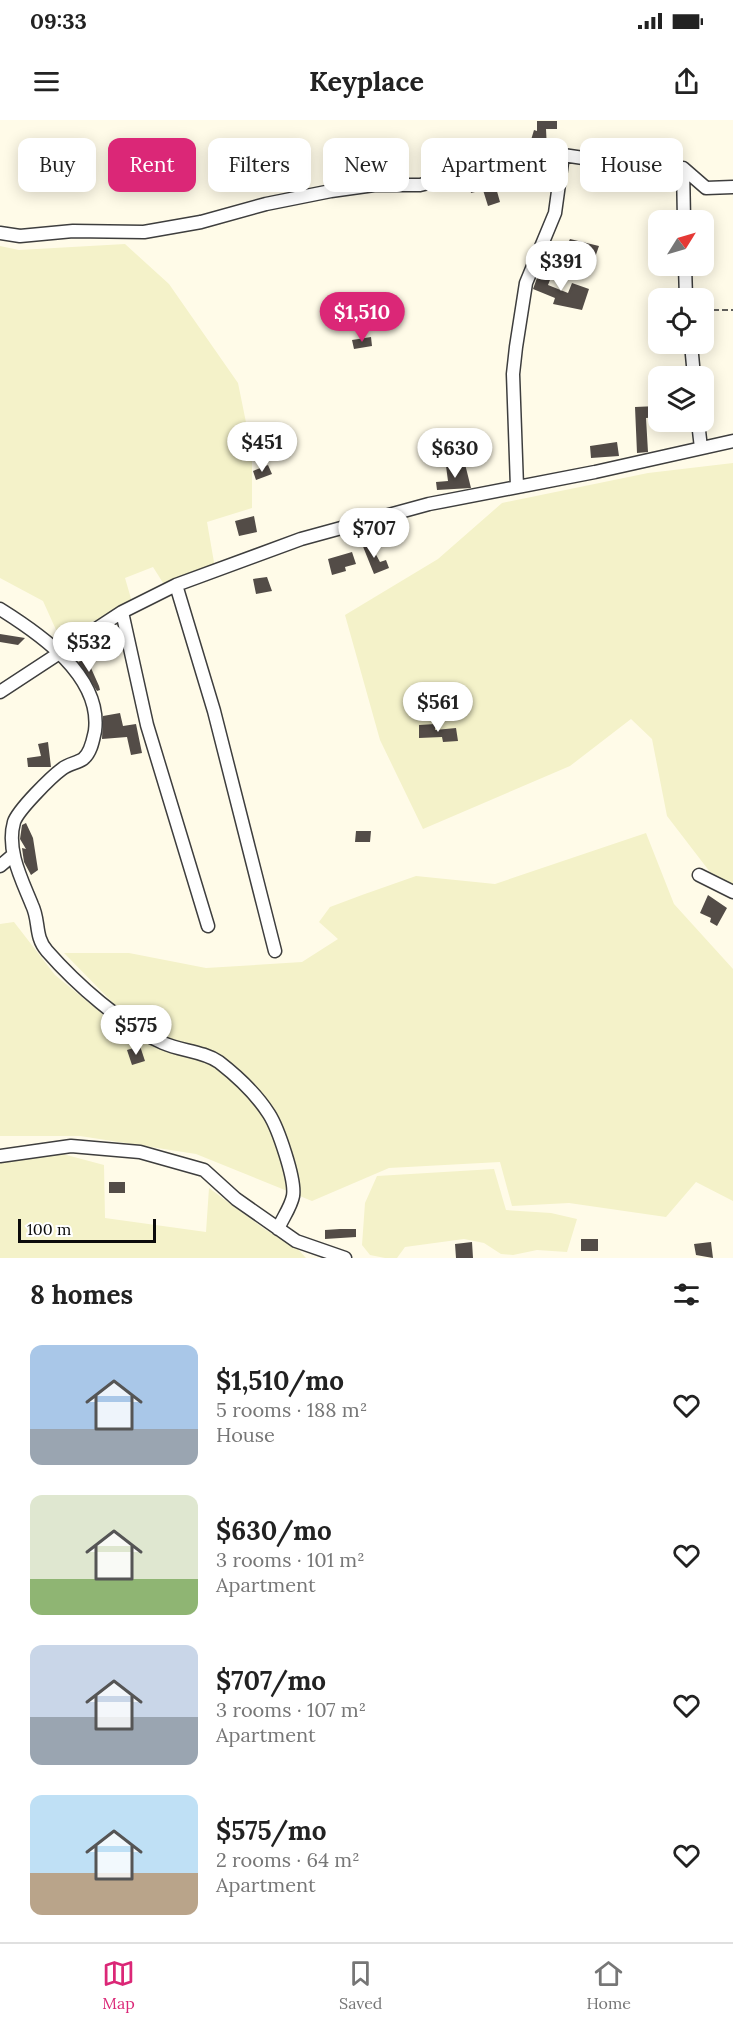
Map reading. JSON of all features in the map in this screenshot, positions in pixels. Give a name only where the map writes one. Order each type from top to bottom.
[{"type":"street","points":[[683,168],[706,188],[733,187]]},
{"type":"street","points":[[683,168],[684,210]]},
{"type":"street","points":[[0,233],[20,236],[73,231],[144,232],[201,222],[266,204],[331,191],[374,185],[421,185]]},
{"type":"street","points":[[517,488],[513,374],[516,347],[526,282],[555,213],[558,192]]},
{"type":"street","points":[[699,432],[701,448]]},
{"type":"street","points":[[0,692],[59,651],[122,612],[176,585],[301,539],[429,504],[517,488],[733,441]]},
{"type":"street","points":[[176,585],[214,711],[275,951]]},
{"type":"street","points":[[0,609],[59,651],[72,667],[91,699],[96,724],[93,742],[84,758],[64,767],[43,785],[14,822],[14,855],[22,884],[34,907],[37,937],[46,950],[106,1007],[164,1044],[217,1061],[243,1084],[270,1115],[290,1170],[293,1195],[278,1229]]},
{"type":"street","points":[[122,612],[147,725],[208,926]]},
{"type":"street","points":[[0,866],[14,855]]},
{"type":"street","points":[[699,875],[733,892]]},
{"type":"street","points":[[0,1156],[71,1146],[140,1152],[204,1170],[236,1199],[296,1241],[345,1258]]},
{"type":"path","points":[[714,310],[733,310]]},
{"type":"shaded area","points":[[125,244],[169,284],[238,383],[252,452],[252,508],[207,522],[215,568],[165,586],[153,567],[125,578],[132,602],[100,619],[57,632],[43,601],[0,578],[0,246],[19,250]]},
{"type":"shaded area","points":[[733,463],[733,886],[710,872],[667,816],[652,739],[631,719],[570,766],[423,829],[380,740],[345,615],[438,559],[502,503],[648,473]]},
{"type":"shaded area","points":[[646,833],[674,904],[733,969],[733,1201],[696,1182],[666,1217],[569,1203],[512,1206],[500,1162],[389,1168],[312,1201],[196,1154],[80,1136],[0,1136],[0,924],[14,922],[55,975],[110,1020],[114,1004],[64,953],[129,953],[206,968],[302,962],[338,939],[319,922],[330,907],[416,876],[495,884]]},
{"type":"shaded area","points":[[59,1153],[104,1165],[105,1218],[206,1232],[209,1188],[266,1230],[296,1247],[306,1258],[0,1258],[0,1161]]},
{"type":"shaded area","points":[[494,1169],[506,1210],[551,1213],[577,1219],[567,1252],[537,1250],[513,1255],[501,1254],[484,1243],[464,1239],[405,1247],[397,1258],[385,1258],[370,1255],[362,1245],[365,1203],[377,1176]]},
{"type":"building","points":[[537,121],[557,121],[557,129],[546,129],[546,138],[532,138],[534,130],[537,131]]},
{"type":"building","points":[[484,192],[497,192],[500,202],[488,206]]},
{"type":"building","points":[[570,239],[599,246],[591,269],[579,264],[583,255],[557,246],[556,252],[548,251],[552,242],[568,243]]},
{"type":"building","points":[[541,267],[553,272],[548,285],[568,293],[572,283],[589,289],[582,310],[553,304],[555,298],[533,289]]},
{"type":"building","points":[[371,337],[372,346],[354,349],[352,340]]},
{"type":"building","points":[[648,406],[648,418],[646,418],[648,452],[637,453],[635,407]]},
{"type":"building","points":[[617,442],[619,456],[591,458],[590,446]]},
{"type":"building","points":[[465,464],[471,488],[437,490],[436,482],[448,481],[446,466]]},
{"type":"building","points":[[268,465],[272,474],[256,480],[253,471]]},
{"type":"building","points":[[254,516],[257,532],[239,536],[235,521]]},
{"type":"building","points":[[368,540],[380,562],[386,560],[389,568],[374,574],[362,544]]},
{"type":"building","points":[[352,552],[356,564],[345,567],[346,571],[332,575],[328,559]]},
{"type":"building","points":[[267,577],[272,591],[256,594],[253,579]]},
{"type":"building","points":[[0,634],[25,638],[18,645],[0,642]]},
{"type":"building","points":[[87,659],[100,690],[97,691],[78,662]]},
{"type":"building","points":[[120,713],[123,726],[136,724],[142,753],[131,755],[127,737],[102,739],[103,716]]},
{"type":"building","points":[[435,724],[435,730],[456,728],[458,741],[443,742],[442,737],[419,738],[419,725]]},
{"type":"building","points":[[48,742],[51,767],[28,767],[27,758],[41,756],[38,744]]},
{"type":"building","points":[[26,823],[33,838],[38,870],[31,875],[24,862],[22,848],[26,849],[20,839],[22,825]]},
{"type":"building","points":[[356,831],[371,831],[370,842],[355,842]]},
{"type":"building","points":[[708,895],[727,908],[717,926],[710,922],[711,918],[700,913]]},
{"type":"building","points":[[140,1046],[145,1061],[132,1065],[127,1050]]},
{"type":"building","points":[[109,1182],[125,1182],[125,1193],[109,1193]]},
{"type":"building","points":[[356,1229],[356,1237],[325,1239],[325,1230]]},
{"type":"building","points":[[581,1239],[598,1239],[598,1251],[581,1251]]},
{"type":"building","points":[[472,1242],[473,1258],[456,1258],[455,1244]]},
{"type":"building","points":[[711,1242],[713,1258],[696,1255],[694,1244]]}]
